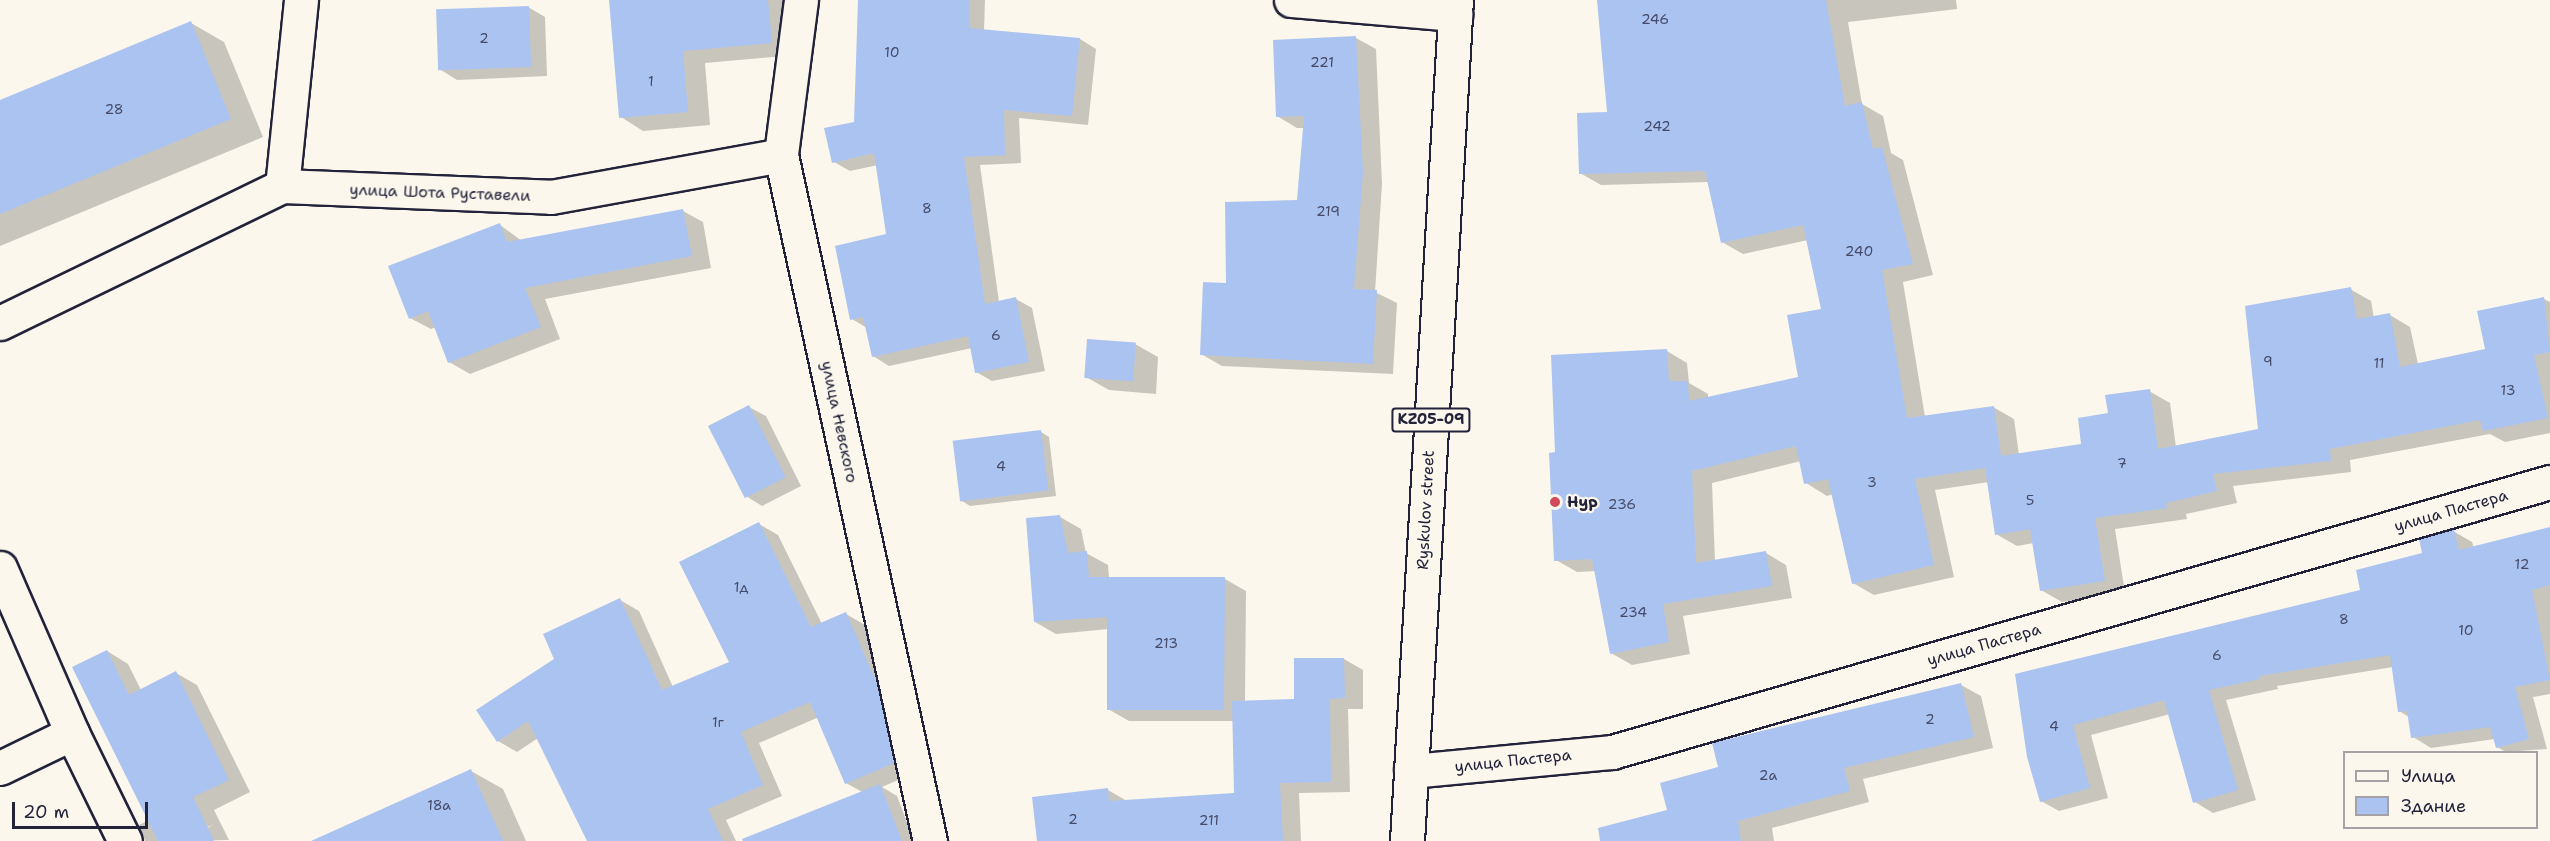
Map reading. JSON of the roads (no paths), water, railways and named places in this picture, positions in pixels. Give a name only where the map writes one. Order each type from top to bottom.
[{"type":"street","points":[[0,322],[282,186],[301,0]]},
{"type":"street","name":"улица Невского","points":[[801,0],[781,155],[930,841]]},
{"type":"street","points":[[1290,0],[1456,7]]},
{"type":"street","name":"Ryskulov street","points":[[1407,841],[1456,7]]},
{"type":"street","name":"улица Шота Руставели","points":[[282,186],[551,197],[781,155]]},
{"type":"street","name":"улица Пастера","points":[[1411,771],[1612,752],[2550,482]]},
{"type":"street","points":[[0,568],[72,733],[125,841]]},
{"type":"street","points":[[0,768],[72,733]]},
{"type":"place","name":"Hyp","points":[[1555,502]]}]
